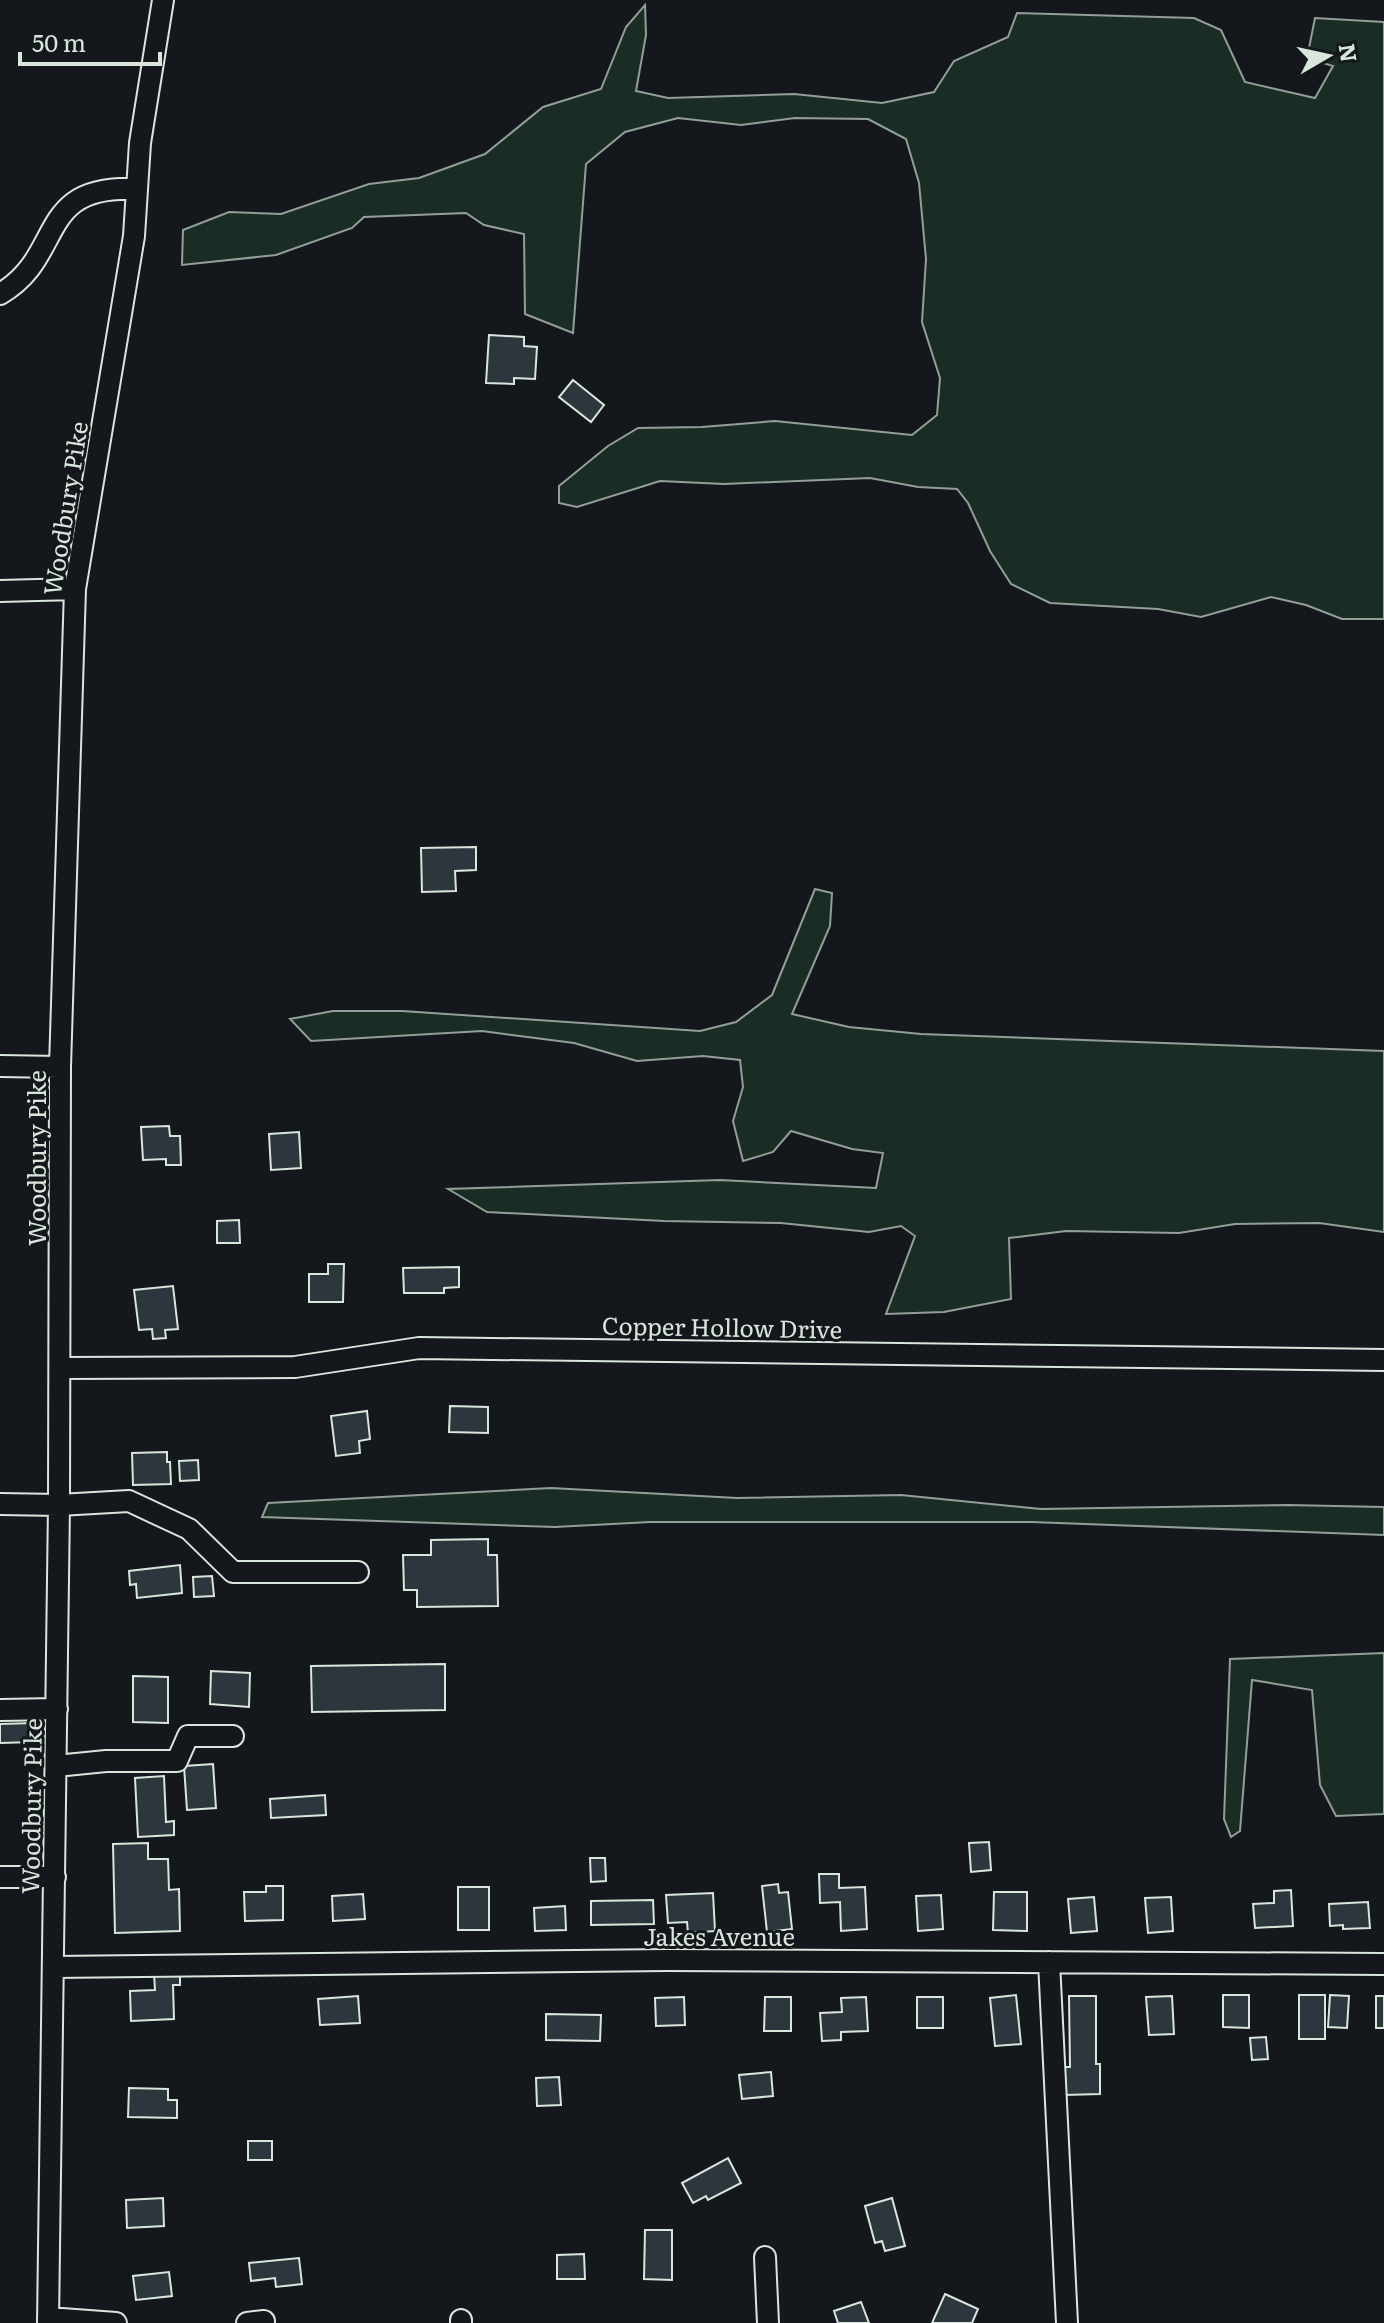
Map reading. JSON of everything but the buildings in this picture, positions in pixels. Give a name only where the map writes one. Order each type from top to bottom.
[{"type":"street","name":"Woodbury Pike","points":[[48,2320],[61,1368],[60,1067],[75,589],[134,236],[140,143],[163,0]]},
{"type":"street","points":[[0,294],[17,284],[29,271],[54,224],[68,207],[88,193],[109,188],[137,189]]},
{"type":"street","points":[[0,591],[75,589]]},
{"type":"street","points":[[0,1066],[60,1067]]},
{"type":"street","name":"Copper Hollow Drive","points":[[61,1368],[295,1367],[419,1348],[1384,1360]]},
{"type":"street","points":[[0,1504],[129,1501],[189,1529],[233,1572],[358,1572]]},
{"type":"street","points":[[0,1710],[57,1709]]},
{"type":"street","points":[[56,1766],[106,1761],[177,1761],[188,1736],[233,1736]]},
{"type":"street","points":[[0,1877],[55,1877]]},
{"type":"street","name":"Jakes Avenue","points":[[54,1967],[667,1960],[1384,1964]]},
{"type":"street","points":[[1049,1962],[1067,2323]]},
{"type":"street","points":[[765,2257],[768,2323]]},
{"type":"street","points":[[48,2320],[116,2323]]},
{"type":"green space","points":[[645,5],[646,35],[636,91],[668,98],[794,94],[882,103],[934,92],[954,61],[1008,37],[1017,13],[1194,18],[1221,30],[1245,82],[1315,98],[1333,66],[1307,58],[1315,18],[1384,22],[1384,619],[1342,619],[1306,605],[1271,597],[1201,617],[1158,609],[1050,603],[1011,584],[990,551],[968,503],[957,489],[918,487],[870,478],[724,484],[660,481],[577,507],[559,503],[559,486],[608,446],[638,428],[775,421],[912,435],[937,415],[940,378],[922,322],[926,259],[919,183],[906,139],[868,119],[795,118],[741,125],[678,118],[625,132],[586,164],[573,333],[525,314],[524,234],[484,225],[466,213],[364,217],[352,228],[276,255],[182,265],[183,230],[229,212],[281,214],[369,184],[419,178],[485,154],[543,107],[601,89],[626,27]]},
{"type":"green space","points":[[815,889],[832,893],[830,926],[792,1014],[849,1027],[921,1034],[1384,1051],[1384,1232],[1319,1223],[1235,1224],[1179,1233],[1066,1231],[1009,1238],[1011,1299],[944,1312],[886,1314],[915,1236],[901,1226],[869,1232],[781,1223],[487,1212],[448,1189],[720,1180],[876,1188],[883,1153],[852,1149],[791,1131],[773,1152],[743,1161],[733,1121],[743,1087],[740,1060],[703,1056],[637,1061],[574,1043],[482,1031],[311,1041],[290,1019],[333,1011],[402,1011],[700,1031],[736,1022],[772,995]]},
{"type":"green space","points":[[551,1488],[737,1498],[901,1495],[1041,1509],[1288,1505],[1384,1507],[1384,1535],[1031,1522],[650,1522],[555,1527],[262,1517],[268,1503]]},
{"type":"green space","points":[[1384,1653],[1384,1814],[1336,1816],[1320,1785],[1312,1690],[1252,1680],[1240,1831],[1231,1837],[1224,1819],[1230,1659]]}]
